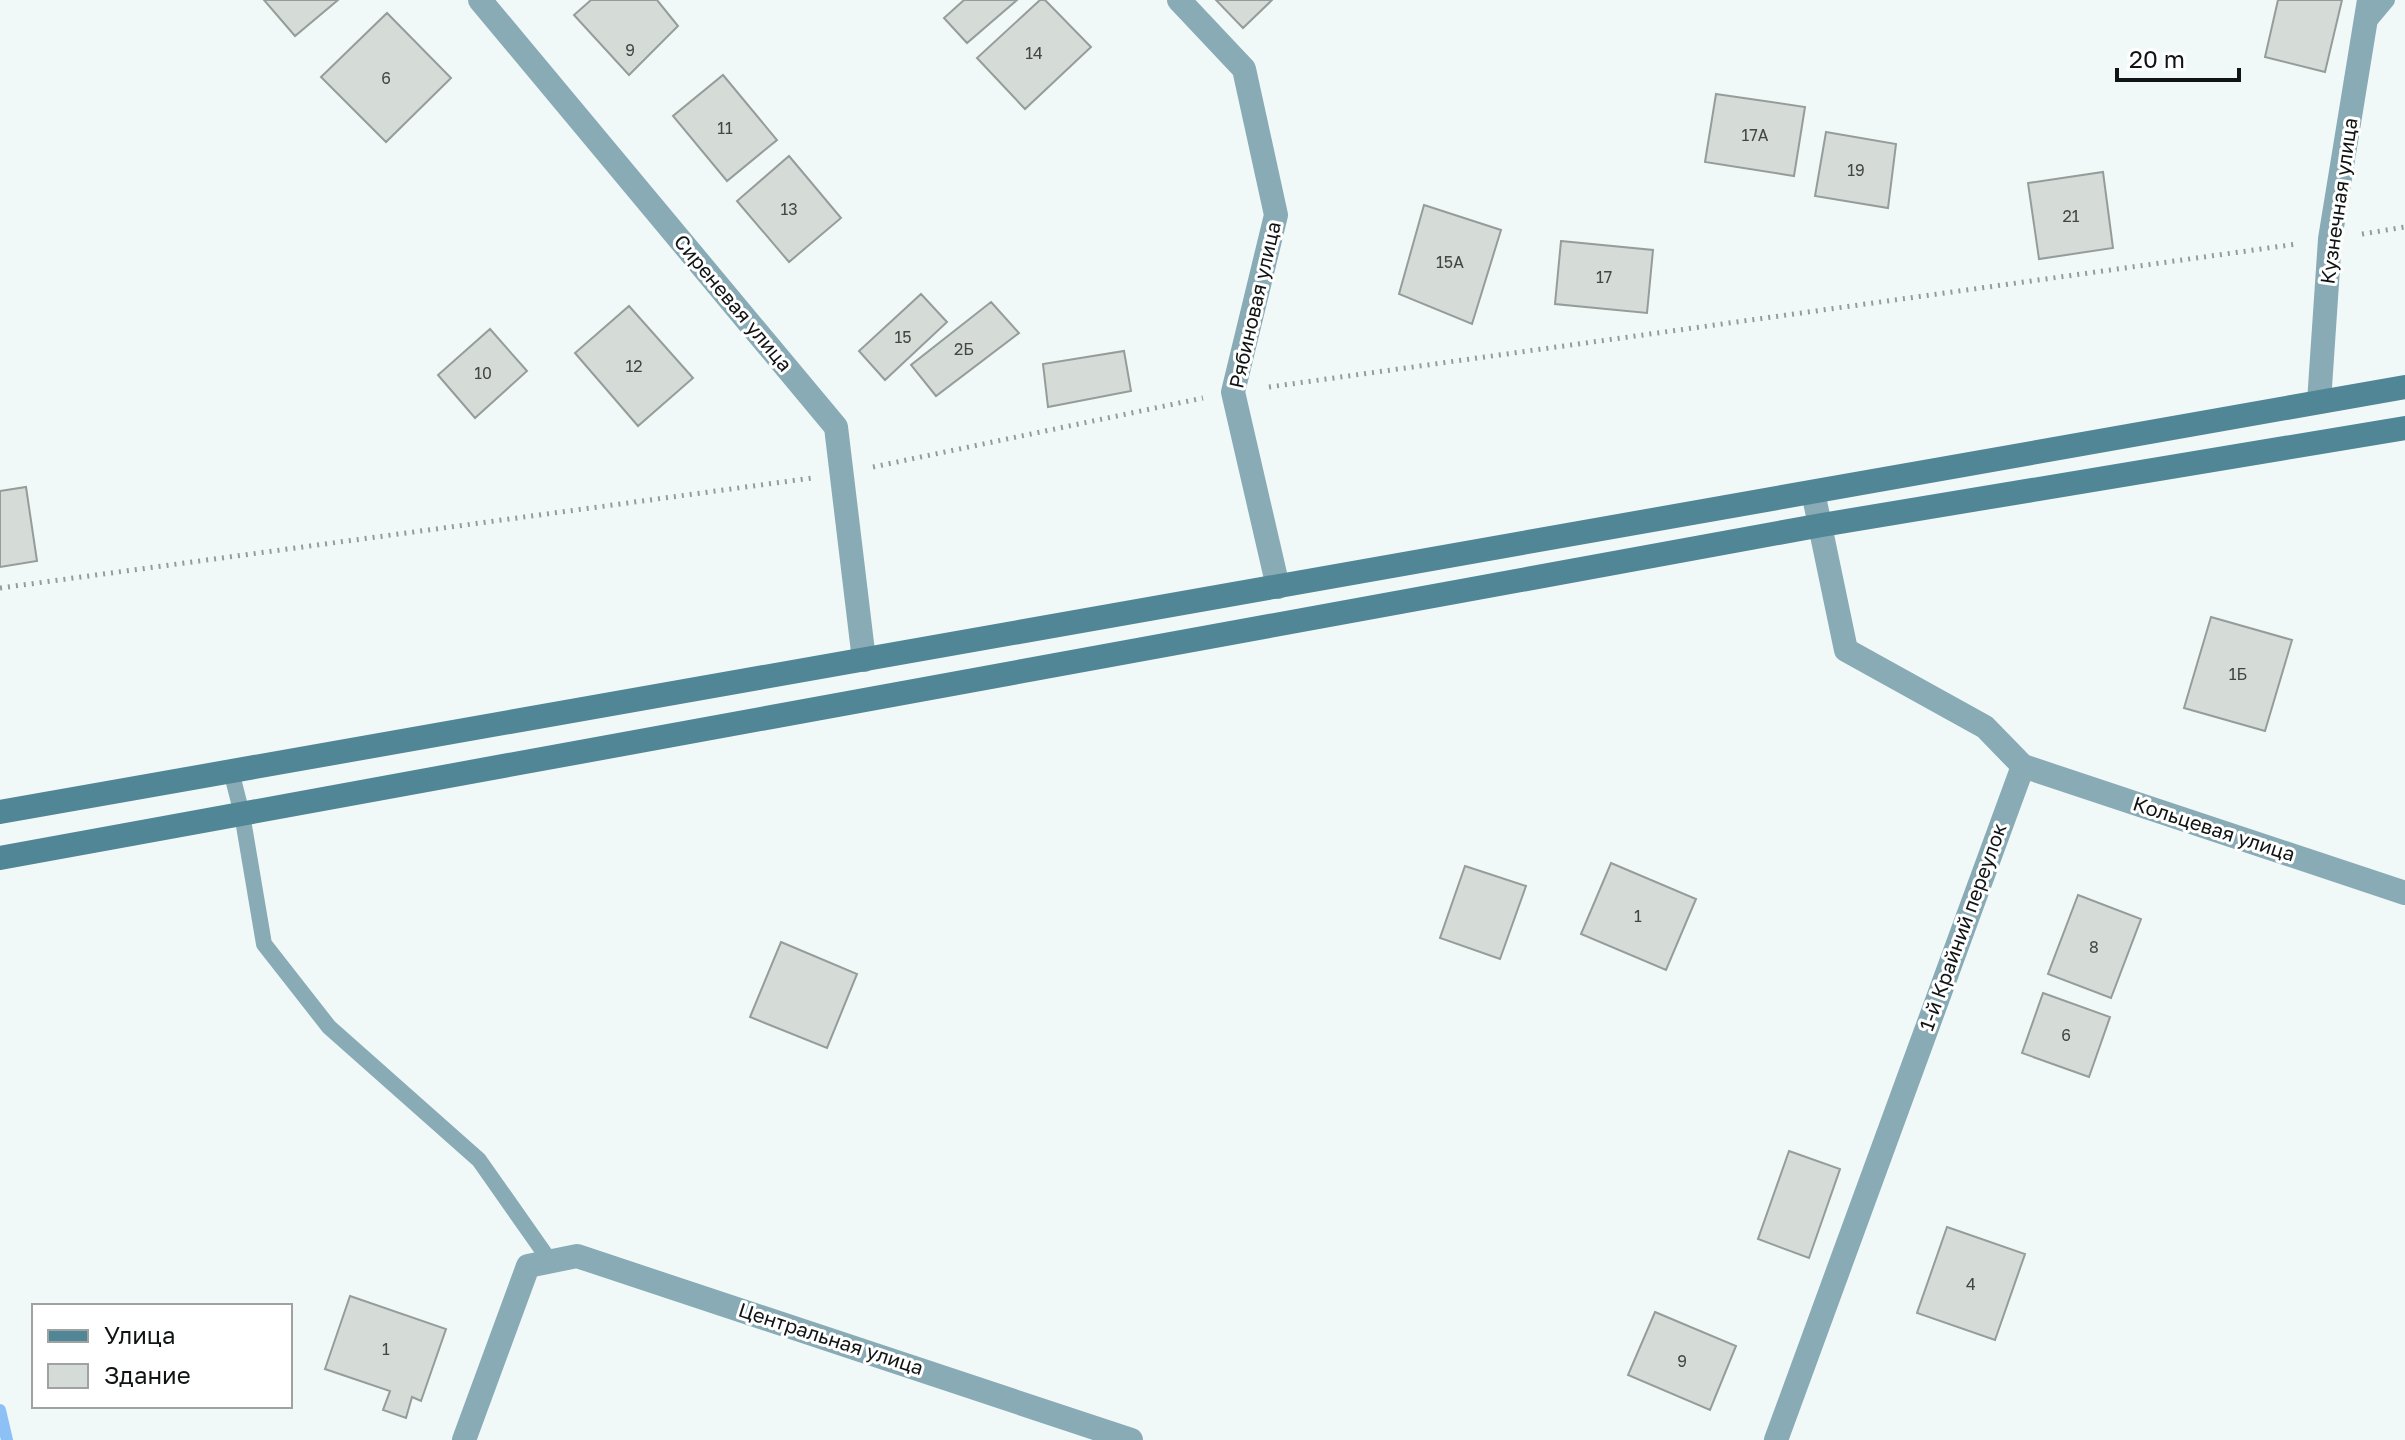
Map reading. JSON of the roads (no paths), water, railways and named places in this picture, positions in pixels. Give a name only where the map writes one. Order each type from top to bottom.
[{"type":"main road","points":[[6,811],[2405,387]]},
{"type":"main road","points":[[0,858],[1822,525],[2405,428]]},
{"type":"street","name":"Сиреневая улица","points":[[480,0],[836,427],[864,660]]},
{"type":"street","name":"Рябиновая улица","points":[[1179,0],[1244,69],[1276,215],[1233,392],[1278,587]]},
{"type":"street","name":"Кузнечная улица","points":[[2319,402],[2330,239],[2369,0]]},
{"type":"street","points":[[1813,492],[1846,650],[1985,727],[2023,766]]},
{"type":"street","name":"Кольцевая улица","points":[[2023,766],[2405,893]]},
{"type":"street","name":"1-й Крайний переулок","points":[[1776,1440],[2023,766]]},
{"type":"street","name":"Центральная улица","points":[[539,1263],[577,1256],[1131,1440]]},
{"type":"street","points":[[464,1440],[539,1263]]},
{"type":"lane","points":[[2365,26],[2387,0]]},
{"type":"lane","points":[[231,771],[242,814],[264,944],[329,1027],[479,1160],[539,1263]]},
{"type":"waterway","points":[[0,1410],[7,1440]]}]
